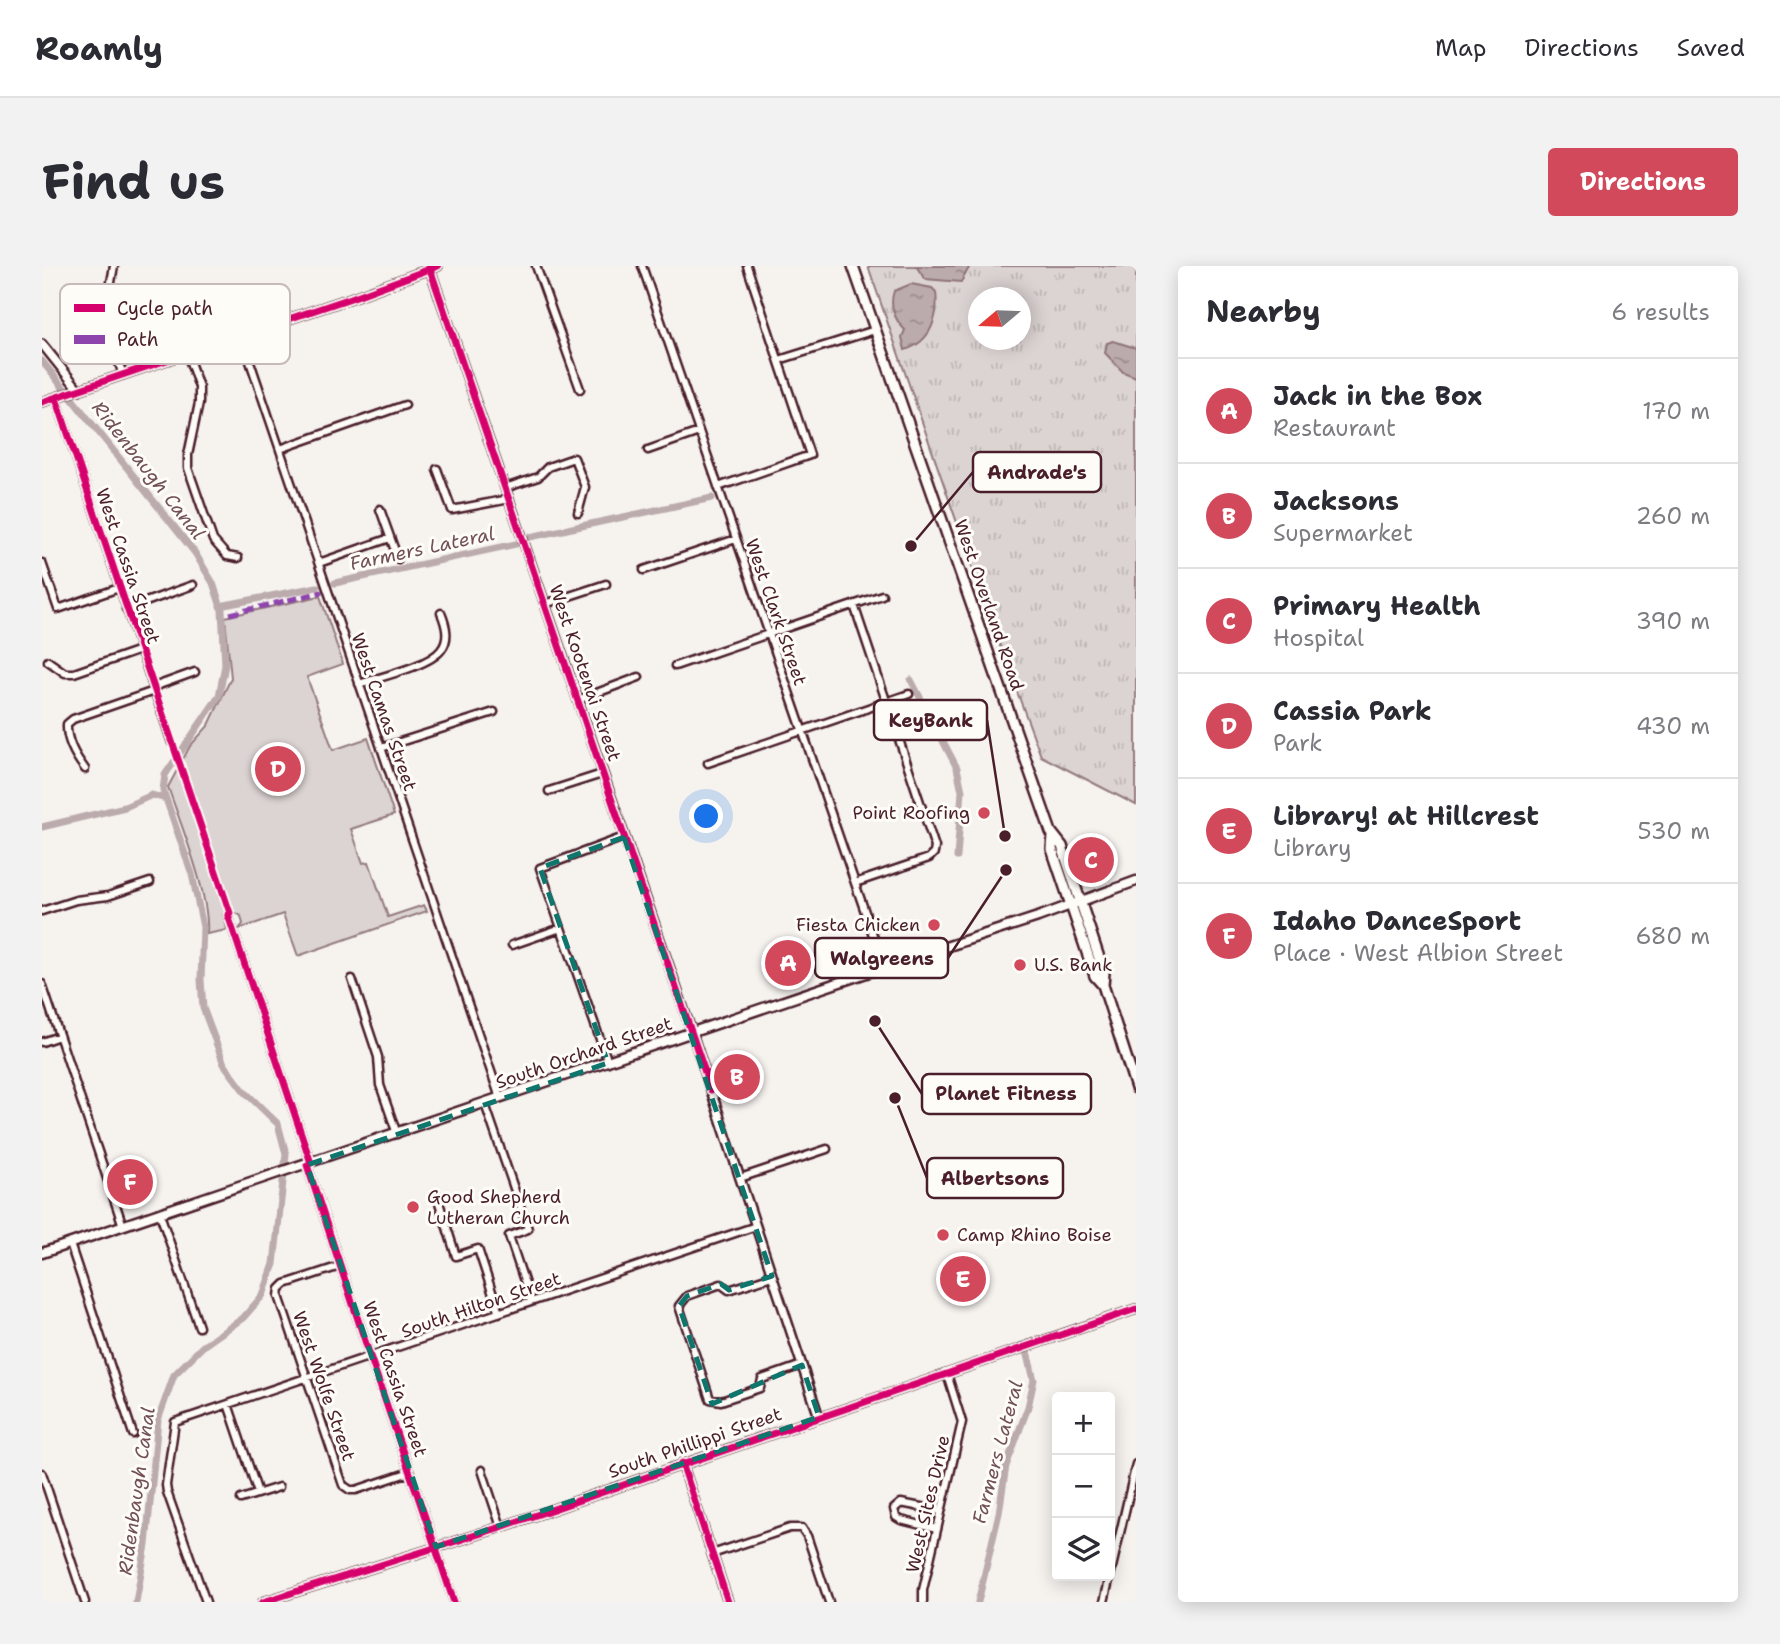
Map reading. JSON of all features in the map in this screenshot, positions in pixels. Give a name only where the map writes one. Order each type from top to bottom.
[{"type":"main road","name":"West Overland Road","points":[[853,266],[1053,836],[1052,849],[1076,904],[1095,976],[1103,985],[1136,1088]]},
{"type":"main road","name":"South Orchard Street","points":[[42,1253],[1076,904],[1136,881]]},
{"type":"street","points":[[111,284],[114,266]]},
{"type":"street","points":[[536,266],[580,389]]},
{"type":"street","name":"West Clark Street","points":[[642,266],[884,967]]},
{"type":"street","points":[[718,488],[810,455],[747,266]]},
{"type":"street","points":[[290,318],[432,267]]},
{"type":"street","name":"West Kootenai Street","points":[[432,267],[692,1033],[819,1417]]},
{"type":"street","points":[[779,360],[875,330]]},
{"type":"street","points":[[42,344],[72,392]]},
{"type":"street","points":[[119,364],[123,375]]},
{"type":"street","points":[[42,402],[157,364]]},
{"type":"street","points":[[191,364],[199,387],[199,403],[188,455],[188,468],[213,540],[227,556],[238,558]]},
{"type":"street","name":"West Camas Street","points":[[251,364],[321,562],[359,684],[500,1098]]},
{"type":"street","name":"West Cassia Street","points":[[55,398],[172,743]]},
{"type":"street","points":[[280,449],[405,405]]},
{"type":"street","points":[[648,450],[699,432]]},
{"type":"street","points":[[505,488],[538,477],[548,467],[574,458],[585,487],[578,513]]},
{"type":"street","points":[[437,469],[452,510],[509,499]]},
{"type":"street","points":[[380,509],[398,559]]},
{"type":"street","points":[[321,562],[390,538]]},
{"type":"street","points":[[644,570],[736,539]]},
{"type":"street","points":[[42,563],[58,609],[119,588]]},
{"type":"street","points":[[545,604],[606,584]]},
{"type":"street","points":[[126,609],[193,585]]},
{"type":"street","points":[[675,666],[882,595]]},
{"type":"street","points":[[854,605],[935,847],[929,858],[855,883]]},
{"type":"street","points":[[359,684],[432,659],[443,648],[447,629],[442,613]]},
{"type":"street","points":[[48,661],[65,673],[74,673],[140,650]]},
{"type":"street","points":[[85,768],[75,756],[67,724],[73,719],[154,691],[159,685],[194,673]]},
{"type":"street","points":[[578,700],[639,677]]},
{"type":"street","points":[[708,763],[909,694]]},
{"type":"street","points":[[381,748],[494,712]]},
{"type":"street","name":"West Kootenai Street","points":[[549,791],[603,774]]},
{"type":"street","points":[[608,1062],[540,868],[624,837]]},
{"type":"street","points":[[42,911],[76,900],[108,896],[150,882]]},
{"type":"street","name":"West Cassia Street","points":[[228,915],[340,1266],[454,1602]]},
{"type":"street","points":[[512,946],[561,929]]},
{"type":"street","points":[[352,979],[377,1057],[380,1085],[397,1134]]},
{"type":"street","points":[[42,984],[123,1226]]},
{"type":"street","points":[[42,1042],[60,1036]]},
{"type":"street","points":[[485,1104],[528,1229],[509,1236],[531,1302]]},
{"type":"street","points":[[740,1178],[827,1149]]},
{"type":"street","points":[[436,1193],[456,1256],[478,1249],[499,1313]]},
{"type":"street","points":[[160,1214],[199,1327]]},
{"type":"street","name":"South Hilton Street","points":[[206,1602],[167,1492],[168,1462],[175,1422],[756,1226]]},
{"type":"street","points":[[70,1244],[134,1434]]},
{"type":"street","name":"West Wolfe Street","points":[[340,1266],[285,1284],[279,1296],[343,1485],[350,1490],[356,1490],[410,1472]]},
{"type":"street","points":[[772,1276],[729,1290],[721,1284],[687,1296],[679,1306],[710,1399],[721,1401],[760,1388],[762,1379],[802,1365]]},
{"type":"street","name":"South Phillippi Street","points":[[264,1602],[501,1527],[1136,1309]]},
{"type":"street","name":"West Sites Drive","points":[[923,1602],[923,1590],[962,1419],[947,1374]]},
{"type":"street","points":[[228,1404],[258,1493]]},
{"type":"street","points":[[682,1464],[728,1602]]},
{"type":"street","points":[[1104,1602],[1136,1464]]},
{"type":"street","points":[[482,1470],[501,1527]]},
{"type":"street","points":[[42,1473],[85,1602]]},
{"type":"street","points":[[241,1499],[279,1486]]},
{"type":"street","points":[[937,1529],[901,1520],[895,1517],[894,1509],[901,1503],[941,1511]]},
{"type":"street","points":[[712,1554],[790,1528],[802,1528],[829,1602]]},
{"type":"highlighted area","points":[[624,837],[772,1276],[729,1290],[721,1284],[687,1296],[679,1306],[712,1404],[802,1365],[819,1417],[436,1547],[307,1165],[608,1063],[540,868]]},
{"type":"green space","points":[[868,266],[1136,266],[1136,805],[1041,756],[997,638]]},
{"type":"green space","points":[[320,596],[343,664],[307,677],[333,750],[368,738],[394,815],[351,829],[363,863],[369,862],[388,917],[424,905],[427,911],[298,956],[283,914],[239,929],[243,924],[241,916],[231,913],[225,920],[227,930],[207,934],[207,918],[199,880],[168,787],[190,746],[209,725],[231,678],[225,617]]},
{"type":"water","points":[[916,266],[970,266],[961,282],[925,279]]},
{"type":"water","points":[[911,284],[932,288],[936,292],[937,301],[934,319],[927,335],[905,350],[902,337],[905,330],[895,317],[892,301],[894,291]]},
{"type":"water","points":[[1113,341],[1136,348],[1136,377],[1123,372],[1105,353],[1107,343]]},
{"type":"waterway","name":"Ridenbaugh Canal","points":[[42,361],[195,553],[213,583],[222,610],[225,665],[219,696],[165,775],[163,790],[192,874],[203,927],[203,1008],[224,1064],[244,1091],[278,1124],[286,1154],[274,1264],[263,1295],[243,1318],[203,1346],[174,1375],[158,1420],[146,1545],[136,1602]]},
{"type":"waterway","name":"Farmers Lateral","points":[[530,537],[712,498]]},
{"type":"waterway","name":"Farmers Lateral","points":[[335,583],[516,544]]},
{"type":"waterway","name":"Farmers Lateral","points":[[220,606],[317,587]]},
{"type":"waterway","name":"Farmers Lateral","points":[[911,680],[957,768],[962,791],[957,857]]},
{"type":"waterway","points":[[42,827],[125,807],[152,795],[166,799]]},
{"type":"waterway","name":"Farmers Lateral","points":[[978,1602],[999,1513],[1006,1466],[1028,1407],[1034,1380],[1027,1351]]},
{"type":"marked path","points":[[230,614],[322,592]]},
{"type":"cycle path","points":[[429,266],[711,1090]]},
{"type":"cycle path","points":[[290,319],[438,266]]},
{"type":"cycle path","points":[[42,402],[155,364]]},
{"type":"cycle path","points":[[56,398],[230,913],[228,915],[311,1163]]},
{"type":"cycle path","points":[[307,1165],[454,1602]]},
{"type":"cycle path","points":[[263,1602],[501,1527],[1136,1309]]},
{"type":"cycle path","points":[[682,1463],[728,1602]]},
{"type":"place","name":"Andrade's","points":[[911,546]]},
{"type":"place","name":"Cassia Park","points":[[278,769]]},
{"type":"place","name":"Point Roofing","points":[[984,813]]},
{"type":"place","name":"KeyBank","points":[[1005,836]]},
{"type":"place","name":"Primary Health","points":[[1091,860]]},
{"type":"place","name":"Walgreens","points":[[1006,870]]},
{"type":"place","name":"Fiesta Chicken","points":[[934,925]]},
{"type":"place","name":"Jack in the Box","points":[[788,963]]},
{"type":"place","name":"U.S. Bank","points":[[1020,965]]},
{"type":"place","name":"Planet Fitness","points":[[875,1021]]},
{"type":"place","name":"Jacksons","points":[[737,1077]]},
{"type":"place","name":"Albertsons","points":[[895,1098]]},
{"type":"place","name":"Idaho DanceSport","points":[[130,1182]]},
{"type":"place","name":"Good Shepherd Lutheran Church","points":[[413,1207]]},
{"type":"place","name":"Camp Rhino Boise","points":[[943,1235]]},
{"type":"place","name":"Library! at Hillcrest","points":[[963,1279]]}]
